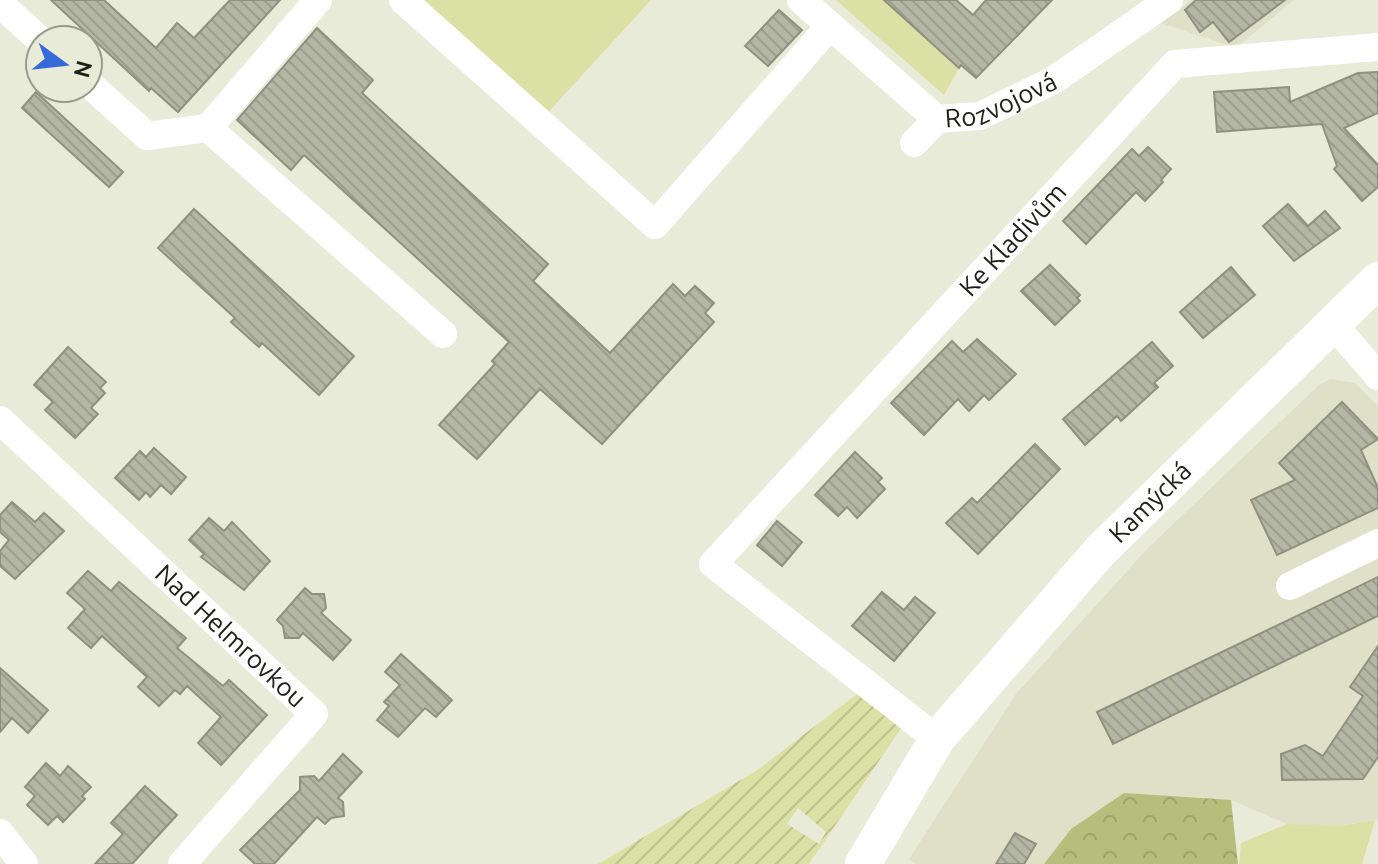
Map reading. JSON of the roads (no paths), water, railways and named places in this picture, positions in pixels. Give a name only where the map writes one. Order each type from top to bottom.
[{"type":"main road","name":"Kamýcká","points":[[863,864],[937,739],[1101,550],[1331,322],[1378,280]]},
{"type":"street","points":[[104,97],[147,136],[208,128],[318,0]]},
{"type":"street","points":[[403,0],[655,225],[830,26]]},
{"type":"street","name":"Rozvojová","points":[[801,0],[937,119],[980,116],[1054,80],[1169,0]]},
{"type":"street","points":[[0,4],[24,26]]},
{"type":"street","name":"Ke Kladivům","points":[[937,739],[713,564],[1175,64],[1378,47]]},
{"type":"street","points":[[914,143],[937,119]]},
{"type":"street","points":[[208,128],[443,334]]},
{"type":"street","points":[[1331,322],[1378,376]]},
{"type":"street","name":"Nad Helmrovkou","points":[[0,420],[314,714],[182,864]]},
{"type":"street","points":[[1290,586],[1378,543]]}]
